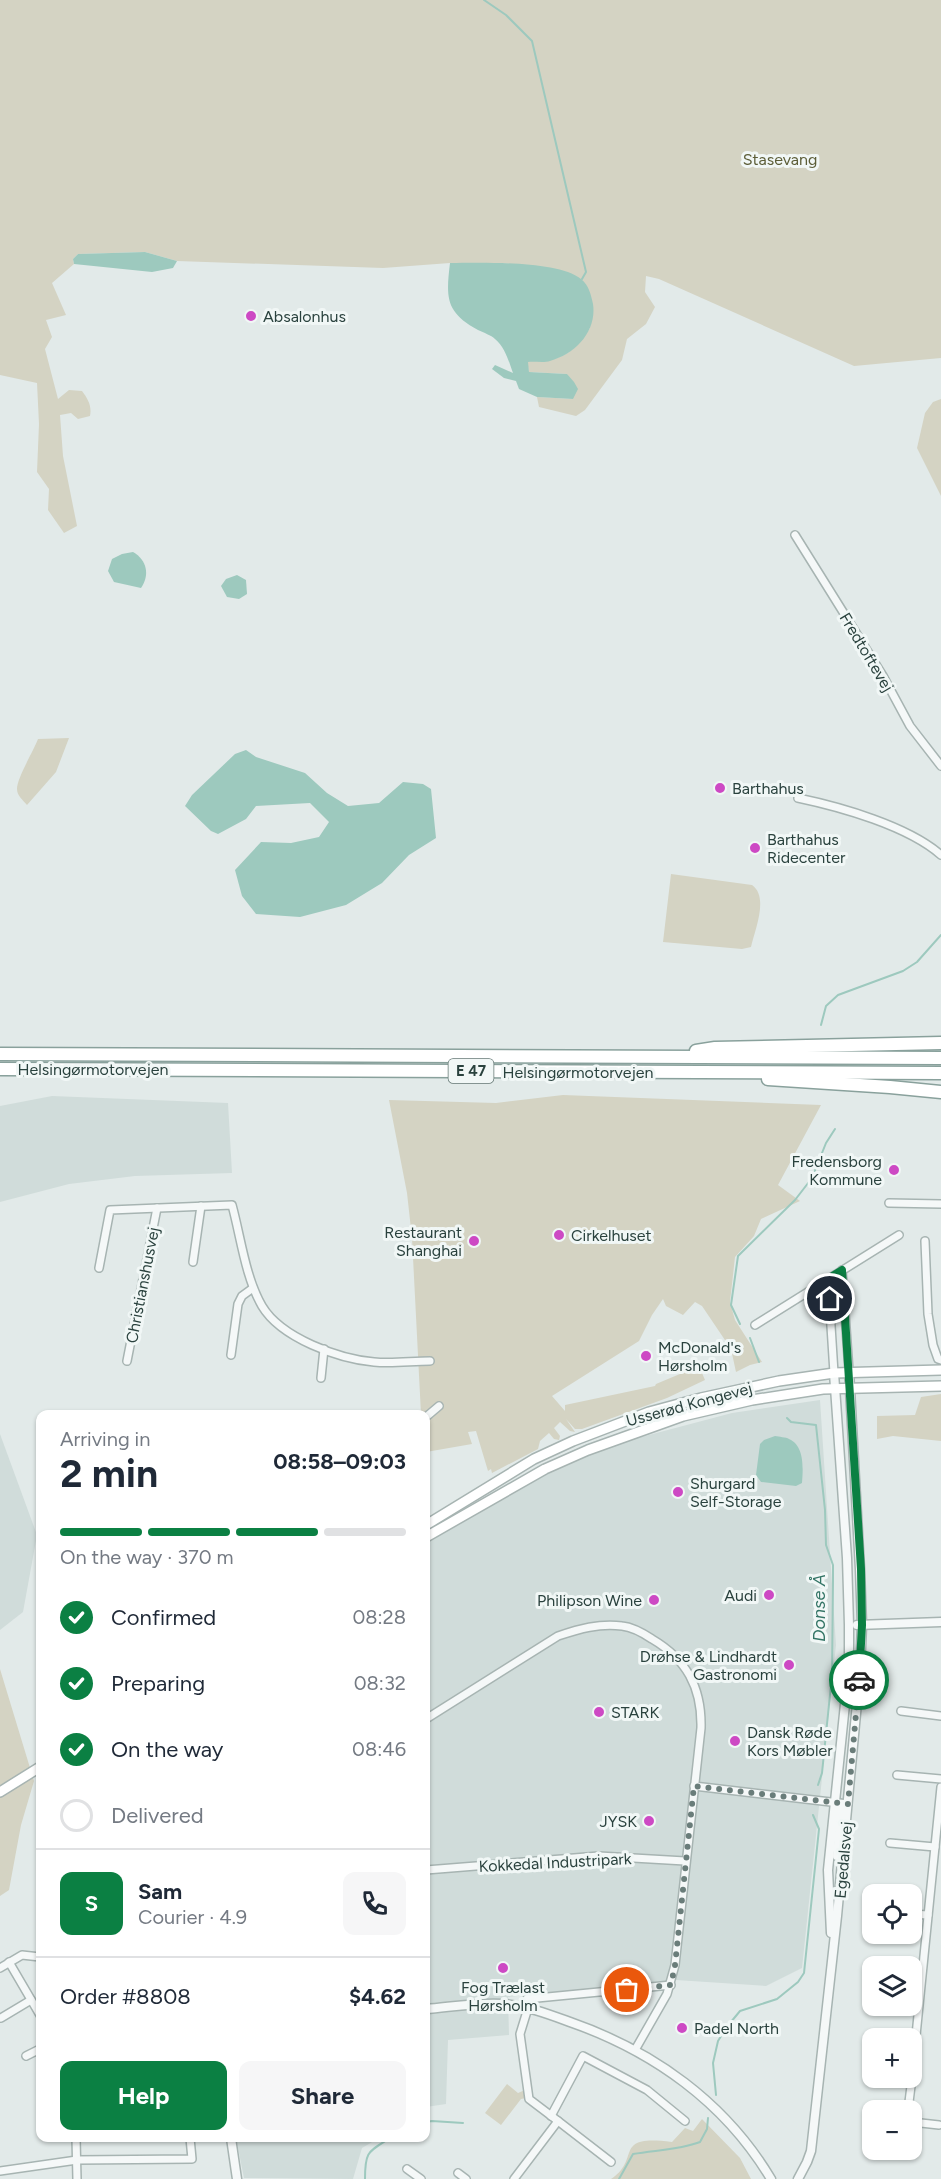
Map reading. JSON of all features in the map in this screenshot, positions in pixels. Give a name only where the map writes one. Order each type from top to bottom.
[{"type":"highway","points":[[657,1057],[715,1048],[941,1043]]},
{"type":"highway","name":"Helsingørmotorvejen","points":[[0,1054],[941,1058]]},
{"type":"highway","name":"Helsingørmotorvejen","points":[[0,1069],[941,1073]]},
{"type":"highway","points":[[710,1072],[774,1080],[941,1092]]},
{"type":"main road","name":"Usserød Kongevej","points":[[430,1523],[534,1460],[617,1423],[649,1412],[701,1398],[834,1372],[941,1370]]},
{"type":"main road","name":"Usserød Kongevej","points":[[430,1535],[545,1469],[588,1450],[683,1416],[752,1400],[850,1387],[941,1386]]},
{"type":"main road","points":[[0,1792],[36,1770]]},
{"type":"street","name":"Fredtoftevej","points":[[795,535],[883,676],[910,726],[941,766]]},
{"type":"street","points":[[798,798],[838,807],[910,835],[941,855]]},
{"type":"street","points":[[889,1203],[941,1204]]},
{"type":"street","name":"Christianshusvej","points":[[99,1268],[110,1210],[232,1204],[253,1288],[264,1308],[278,1325],[300,1339],[361,1360],[430,1361]]},
{"type":"street","points":[[192,1262],[201,1206]]},
{"type":"street","name":"Christianshusvej","points":[[128,1361],[157,1208]]},
{"type":"street","points":[[755,1325],[899,1235]]},
{"type":"street","points":[[925,1241],[928,1314],[933,1345],[938,1359],[941,1360]]},
{"type":"street","points":[[842,1270],[849,1371]]},
{"type":"street","points":[[828,1279],[834,1372]]},
{"type":"street","points":[[231,1355],[238,1304],[242,1296],[253,1288]]},
{"type":"street","points":[[321,1378],[324,1349]]},
{"type":"street","name":"Egedalsvej","points":[[798,2179],[810,2151],[839,1893],[860,1671],[862,1625],[849,1371]]},
{"type":"street","name":"Egedalsvej","points":[[832,1954],[828,1870],[849,1665],[847,1558],[834,1372]]},
{"type":"street","points":[[430,1414],[439,1406]]},
{"type":"street","points":[[849,1624],[941,1622]]},
{"type":"street","points":[[430,1716],[558,1636],[600,1625],[624,1626],[640,1632],[678,1658],[690,1676],[697,1692],[701,1716],[675,1965],[671,1985],[635,2050]]},
{"type":"street","points":[[901,1711],[941,1716]]},
{"type":"street","points":[[897,1775],[941,1779]]},
{"type":"street","points":[[694,1786],[848,1804]]},
{"type":"street","points":[[922,1981],[941,1787]]},
{"type":"street","points":[[835,1802],[841,1810],[837,1868],[839,1893]]},
{"type":"street","points":[[890,1843],[935,1847]]},
{"type":"street","name":"Kokkedal Industripark","points":[[430,1870],[599,1856],[685,1861]]},
{"type":"street","points":[[922,1915],[928,1915]]},
{"type":"street","points":[[0,1968],[22,1955],[36,1957]]},
{"type":"street","points":[[9,1962],[36,2006]]},
{"type":"street","points":[[430,2009],[489,2004],[527,2004],[671,1985]]},
{"type":"street","points":[[1,2018],[32,2000]]},
{"type":"street","points":[[527,2004],[605,2035],[635,2050],[680,2078],[707,2101],[751,2149],[771,2179]]},
{"type":"street","points":[[527,2004],[520,2034],[529,2099],[611,2162]]},
{"type":"street","points":[[26,2056],[36,2051]]},
{"type":"street","points":[[551,2116],[584,2056],[647,2090],[685,2121]]},
{"type":"street","points":[[514,2179],[558,2121]]},
{"type":"street","points":[[922,2123],[939,2125]]},
{"type":"street","points":[[76,2142],[77,2179]]},
{"type":"street","points":[[0,2171],[77,2160],[192,2159],[190,2142]]},
{"type":"street","points":[[232,2142],[237,2179]]},
{"type":"street","points":[[407,2169],[421,2179]]},
{"type":"street","points":[[458,2173],[466,2179]]},
{"type":"shaded area","points":[[145,252],[177,261],[173,268],[152,272],[74,264],[73,259],[78,254]]},
{"type":"shaded area","points":[[450,263],[499,263],[555,268],[584,281],[593,304],[593,314],[592,323],[583,340],[559,358],[548,362],[528,362],[529,372],[567,374],[578,389],[573,399],[537,397],[519,389],[516,381],[504,378],[492,369],[495,365],[513,373],[498,342],[492,336],[467,323],[454,310],[448,294]]},
{"type":"shaded area","points":[[133,552],[138,555],[146,568],[146,578],[141,588],[114,582],[108,571],[112,559]]},
{"type":"shaded area","points":[[237,575],[246,580],[247,594],[239,599],[227,597],[221,586],[226,579]]},
{"type":"shaded area","points":[[246,750],[256,757],[305,773],[327,793],[348,806],[379,803],[403,782],[423,784],[431,789],[436,838],[409,855],[382,883],[346,905],[300,917],[256,914],[242,896],[235,870],[261,842],[291,843],[319,837],[329,822],[310,803],[256,806],[246,819],[218,834],[211,831],[185,806],[192,795],[235,754]]},
{"type":"shaded area","points":[[52,1096],[228,1103],[232,1173],[135,1176],[69,1184],[0,1202],[0,1106]]},
{"type":"shaded area","points":[[820,1400],[836,1645],[802,1968],[766,1986],[676,1980],[508,1997],[509,2035],[448,2040],[446,2104],[430,2106],[430,1539],[493,1498],[596,1449],[732,1413]]},
{"type":"shaded area","points":[[0,1434],[36,1532],[36,1540],[23,1612],[0,1630]]},
{"type":"shaded area","points":[[775,1436],[788,1438],[798,1447],[803,1465],[802,1483],[796,1486],[761,1482],[756,1475],[760,1444]]},
{"type":"shaded area","points":[[237,2142],[372,2142],[362,2148],[353,2179],[244,2178]]},
{"type":"green space","name":"Stasevang","points":[[0,0],[941,0],[941,358],[854,366],[659,279],[646,276],[645,292],[655,307],[646,324],[627,339],[622,360],[585,410],[576,416],[539,407],[537,397],[573,399],[567,374],[529,372],[527,361],[548,360],[564,355],[577,345],[590,328],[564,272],[543,267],[499,263],[450,263],[383,268],[177,261],[145,252],[78,254],[73,259],[74,264],[52,283],[66,315],[46,320],[52,337],[45,349],[58,399],[69,390],[82,391],[88,400],[90,409],[90,416],[78,419],[71,413],[60,415],[63,456],[77,526],[64,533],[48,510],[49,489],[37,472],[39,424],[37,383],[0,375]]},
{"type":"green space","points":[[941,399],[941,496],[917,448],[925,413],[933,402]]},
{"type":"green space","points":[[69,738],[56,772],[27,805],[20,798],[17,789],[22,772],[38,739]]},
{"type":"green space","points":[[671,874],[752,885],[760,897],[760,905],[758,923],[751,947],[742,949],[663,942]]},
{"type":"green space","points":[[563,1095],[821,1105],[778,1185],[800,1201],[761,1219],[754,1236],[735,1257],[730,1302],[735,1320],[762,1362],[736,1372],[731,1349],[702,1306],[695,1302],[683,1315],[666,1306],[663,1299],[639,1341],[552,1396],[565,1411],[565,1405],[655,1386],[699,1366],[705,1380],[667,1398],[582,1429],[575,1429],[566,1419],[575,1432],[570,1431],[560,1422],[554,1428],[560,1436],[559,1440],[554,1439],[549,1433],[540,1441],[538,1449],[492,1473],[491,1469],[488,1471],[476,1431],[468,1432],[472,1444],[430,1451],[430,1410],[421,1410],[412,1238],[407,1193],[389,1100],[496,1103]]},
{"type":"green space","points":[[941,1394],[941,1441],[893,1436],[877,1439],[877,1416],[915,1415],[921,1397]]},
{"type":"green space","points":[[0,1669],[34,1781],[21,1825],[9,1890],[0,1896]]},
{"type":"green space","points":[[507,2084],[518,2093],[525,2090],[526,2098],[521,2099],[501,2125],[485,2113]]},
{"type":"green space","points":[[702,2119],[740,2158],[751,2179],[611,2179],[625,2164],[634,2145],[653,2140],[672,2142],[685,2128],[693,2131]]},
{"type":"waterway","points":[[484,0],[506,15],[532,41],[586,272],[582,279]]},
{"type":"waterway","name":"Donse Å","points":[[821,1025],[826,1006],[838,995],[903,971],[917,962],[941,935]]},
{"type":"waterway","name":"Donse Å","points":[[740,1324],[731,1305],[738,1256],[795,1200],[812,1178],[826,1143],[835,1129]]},
{"type":"waterway","name":"Donse Å","points":[[750,1338],[759,1362]]},
{"type":"waterway","name":"Donse Å","points":[[787,1418],[791,1422],[816,1425],[825,1510],[826,1545],[833,1565],[832,1675],[822,1773],[818,1785]]},
{"type":"waterway","name":"Donse Å","points":[[716,2095],[713,2063],[718,2041],[726,2028],[740,2011],[777,1999],[798,1982],[804,1973],[819,1829],[813,1815]]},
{"type":"waterway","name":"Donse Å","points":[[619,2179],[633,2154],[700,2142],[707,2129],[708,2118]]},
{"type":"waterway","points":[[430,2121],[463,2123]]},
{"type":"waterway","points":[[365,2179],[367,2157],[372,2150],[384,2142]]},
{"type":"way so far","points":[[627,1990],[671,1985],[694,1786],[848,1804],[859,1680]]},
{"type":"place","name":"Absalonhus","points":[[251,316]]},
{"type":"place","name":"Barthahus","points":[[720,788]]},
{"type":"place","name":"Barthahus Ridecenter","points":[[755,848]]},
{"type":"place","name":"Fredensborg Kommune","points":[[894,1170]]},
{"type":"place","name":"Cirkelhuset","points":[[559,1235]]},
{"type":"place","name":"Restaurant Shanghai","points":[[474,1241]]},
{"type":"place","name":"McDonald's Hørsholm","points":[[646,1356]]},
{"type":"place","name":"Shurgard Self-Storage","points":[[678,1492]]},
{"type":"place","name":"Audi","points":[[769,1595]]},
{"type":"place","name":"Philipson Wine","points":[[654,1600]]},
{"type":"place","name":"Drøhse & Lindhardt Gastronomi","points":[[789,1665]]},
{"type":"place","name":"STARK","points":[[599,1712]]},
{"type":"place","name":"Dansk Røde Kors Møbler","points":[[735,1741]]},
{"type":"place","name":"JYSK","points":[[649,1821]]},
{"type":"place","name":"Fog Trælast Hørsholm","points":[[503,1968]]},
{"type":"place","name":"Padel North","points":[[682,2028]]},
{"type":"route","points":[[830,1299],[828,1279],[842,1270],[861,1569],[862,1625],[859,1680]]}]
